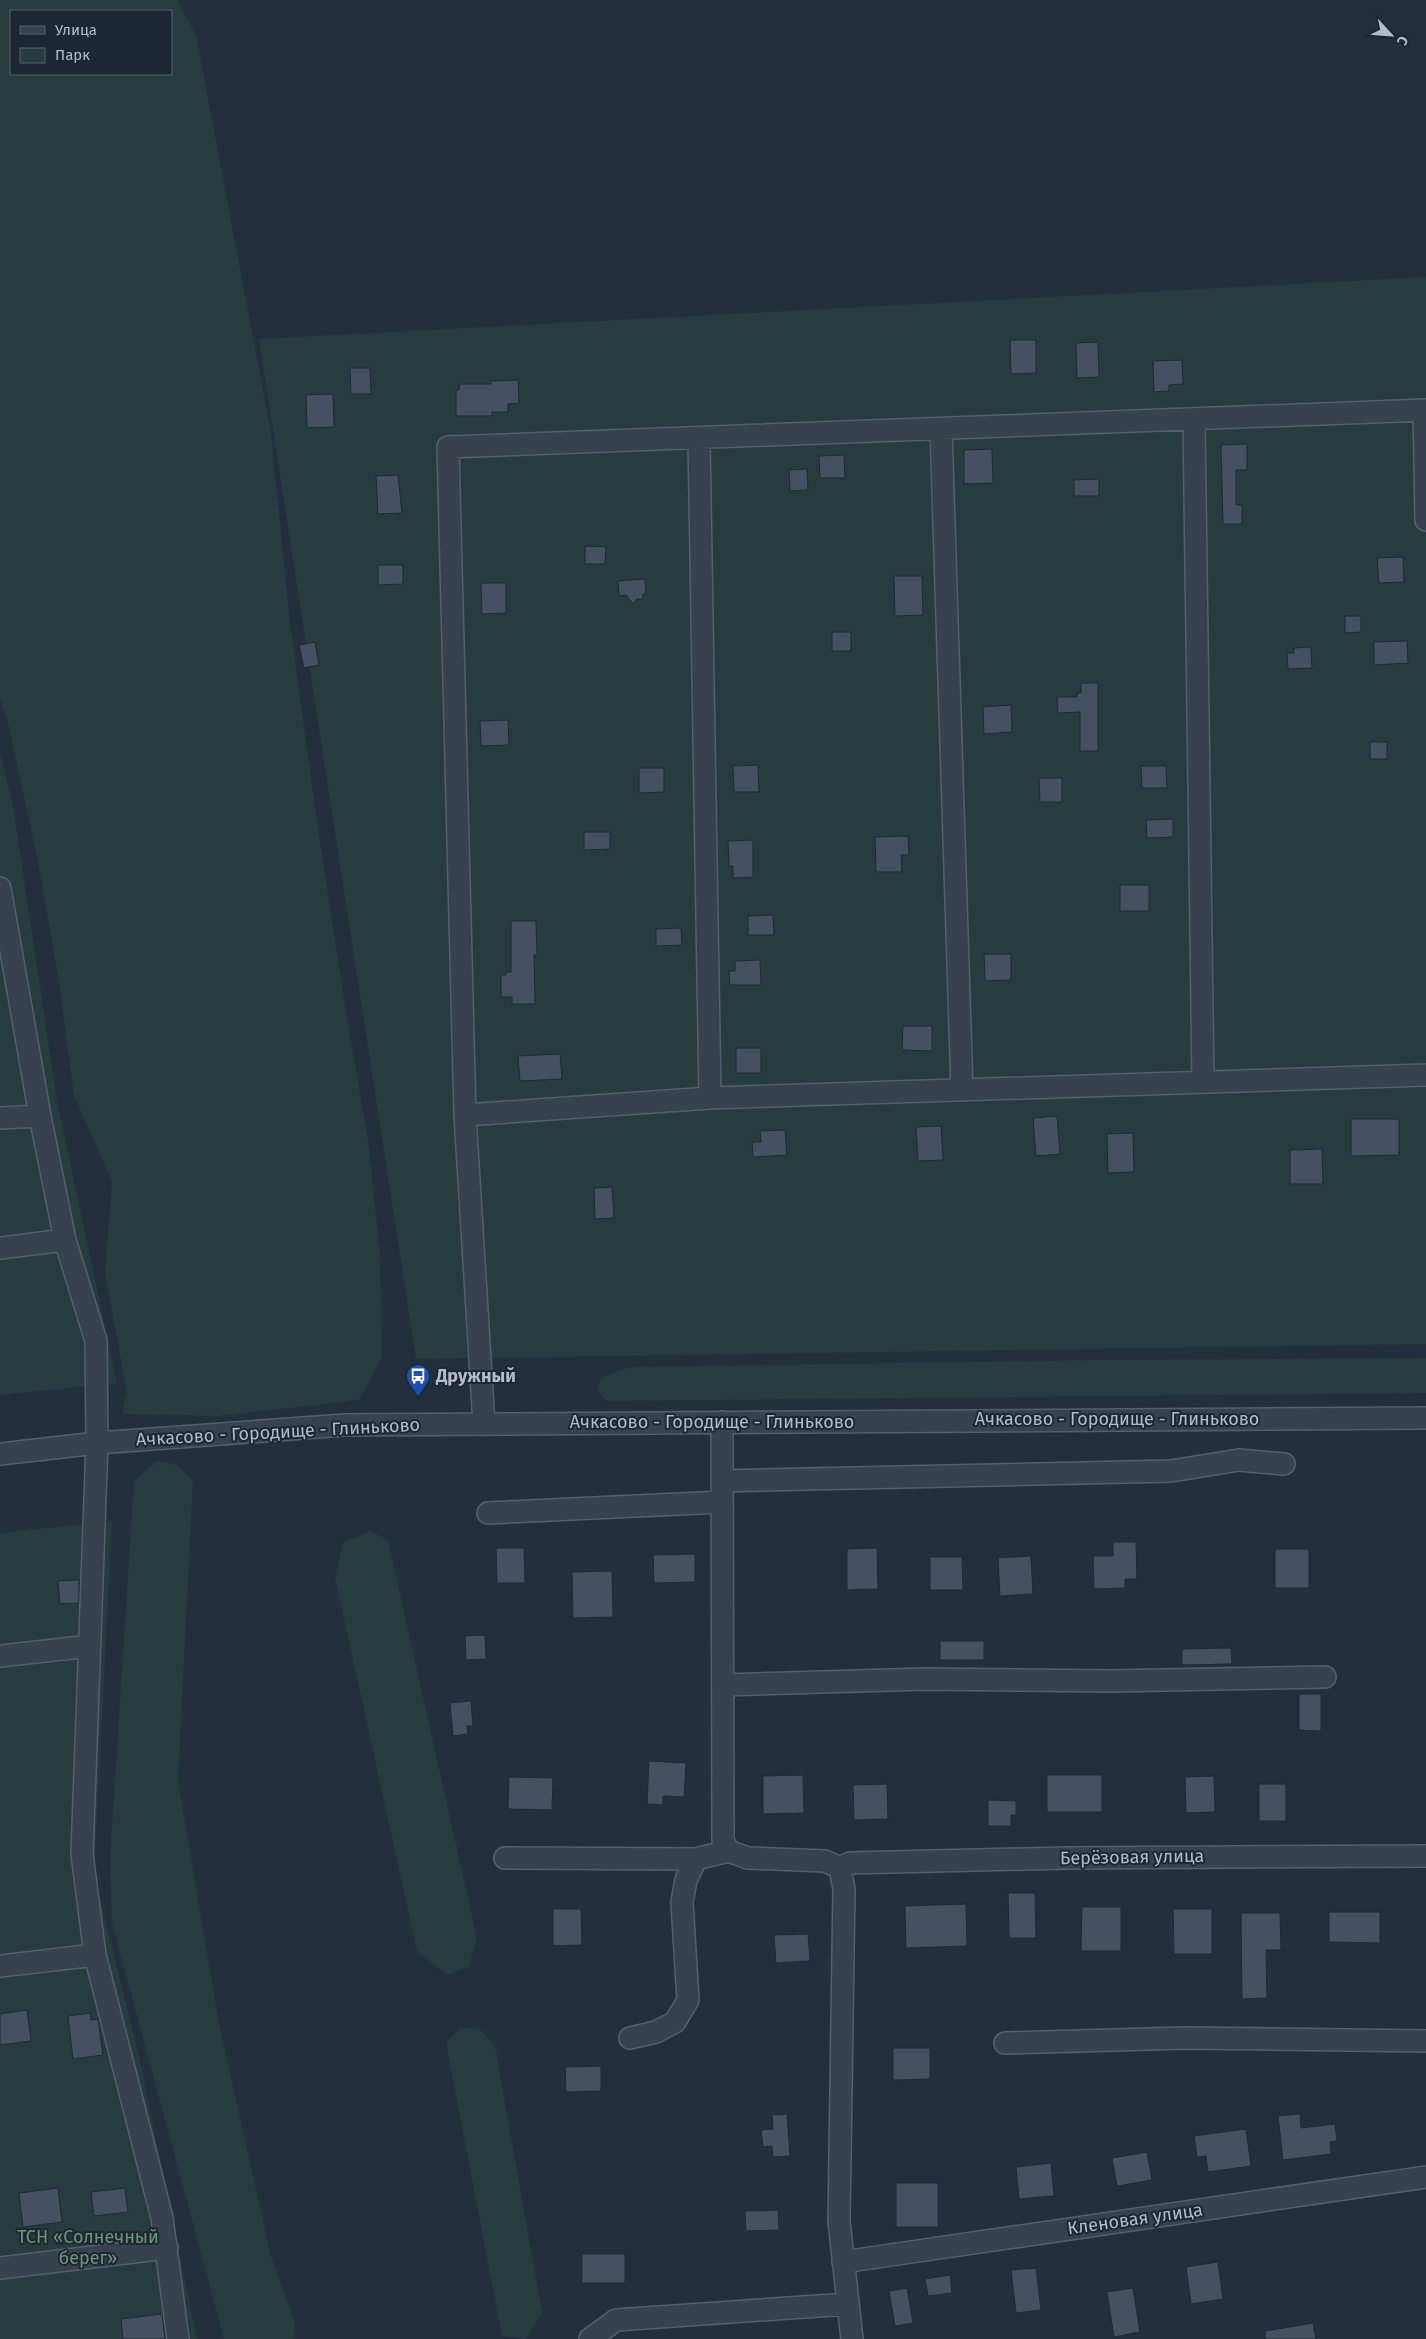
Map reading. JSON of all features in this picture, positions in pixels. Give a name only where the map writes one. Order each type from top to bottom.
[{"type":"street","points":[[484,1424],[465,1115],[448,448],[1425,410],[1426,520]]},
{"type":"street","points":[[1194,419],[1203,1082]]},
{"type":"street","points":[[941,429],[962,1090]]},
{"type":"street","points":[[699,438],[710,1098]]},
{"type":"street","points":[[0,888],[40,1116],[65,1240],[96,1341],[97,1443],[82,1854],[95,1955],[162,2218],[178,2339]]},
{"type":"street","points":[[465,1115],[710,1098],[1426,1075]]},
{"type":"street","points":[[0,1118],[40,1116]]},
{"type":"street","points":[[0,1248],[65,1240]]},
{"type":"street","name":"Ачкасово - Городище - Глиньково","points":[[0,1454],[97,1443],[345,1425],[1426,1418]]},
{"type":"street","points":[[722,1422],[723,1840],[728,1851]]},
{"type":"street","points":[[722,1481],[1171,1471],[1239,1460],[1284,1464]]},
{"type":"street","points":[[488,1513],[722,1502]]},
{"type":"street","points":[[0,1656],[90,1646]]},
{"type":"street","points":[[723,1685],[925,1679],[1112,1681],[1326,1677]]},
{"type":"street","points":[[505,1858],[696,1858],[728,1851],[748,1858],[825,1861],[840,1868],[844,1889],[839,2221],[852,2339]]},
{"type":"street","name":"Берёзовая улица","points":[[840,1868],[850,1863],[1066,1858],[1426,1856]]},
{"type":"street","points":[[630,2038],[656,2032],[675,2022],[688,2000],[682,1902],[686,1880],[696,1858]]},
{"type":"street","points":[[0,1966],[95,1955]]},
{"type":"street","points":[[1004,2043],[1185,2038],[1426,2040]]},
{"type":"street","name":"Кленовая улица","points":[[843,2262],[1426,2177]]},
{"type":"street","points":[[0,2268],[167,2248]]},
{"type":"street","points":[[590,2339],[616,2320],[848,2304]]},
{"type":"green space","points":[[0,0],[177,0],[196,35],[271,433],[290,623],[317,822],[345,1006],[369,1146],[380,1255],[382,1358],[359,1400],[218,1416],[123,1414],[126,1388],[105,1272],[112,1182],[74,1095],[59,982],[37,856],[7,719],[0,698]]},
{"type":"green space","points":[[1426,277],[1426,1344],[416,1359],[259,339]]},
{"type":"green space","points":[[0,753],[13,806],[57,1101],[117,1383],[0,1395]]},
{"type":"green space","points":[[1426,1358],[1426,1393],[607,1401],[597,1390],[601,1377],[630,1367],[1096,1360]]},
{"type":"green space","points":[[157,1461],[177,1465],[193,1481],[178,1781],[219,2024],[271,2256],[295,2323],[293,2339],[224,2339],[112,1923],[110,1858],[134,1481]]},
{"type":"green space","name":"ТСН «Солнечный берег»","points":[[112,1521],[94,1875],[139,2057],[197,2339],[0,2339],[0,1533]]},
{"type":"green space","points":[[370,1531],[388,1540],[477,1938],[469,1966],[447,1975],[417,1951],[335,1578],[343,1543]]},
{"type":"green space","points":[[478,2027],[495,2046],[542,2313],[526,2339],[502,2336],[446,2043],[460,2028]]},
{"type":"building","points":[[1010,340],[1036,340],[1036,373],[1011,374]]},
{"type":"building","points":[[1098,342],[1099,377],[1077,378],[1076,343]]},
{"type":"building","points":[[1182,360],[1183,384],[1169,385],[1169,391],[1154,392],[1153,361]]},
{"type":"building","points":[[350,368],[370,368],[371,394],[351,394]]},
{"type":"building","points":[[518,380],[519,403],[508,404],[508,412],[492,412],[492,416],[456,416],[456,390],[459,390],[460,384],[491,384],[491,381]]},
{"type":"building","points":[[333,394],[334,427],[307,428],[306,395]]},
{"type":"building","points":[[1247,444],[1247,470],[1236,470],[1236,505],[1242,505],[1242,524],[1223,524],[1221,445]]},
{"type":"building","points":[[992,449],[993,483],[964,484],[964,450]]},
{"type":"building","points":[[844,455],[845,478],[820,478],[819,456]]},
{"type":"building","points":[[807,469],[808,490],[790,491],[789,470]]},
{"type":"building","points":[[398,475],[402,513],[378,514],[376,476]]},
{"type":"building","points":[[1099,479],[1099,496],[1074,496],[1074,480]]},
{"type":"building","points":[[585,546],[606,547],[605,564],[585,564]]},
{"type":"building","points":[[1403,557],[1404,582],[1379,583],[1377,558]]},
{"type":"building","points":[[378,565],[403,565],[403,584],[378,585]]},
{"type":"building","points":[[894,576],[922,576],[923,615],[895,616]]},
{"type":"building","points":[[645,579],[646,594],[643,594],[643,599],[637,599],[633,604],[626,595],[619,596],[618,581]]},
{"type":"building","points":[[481,583],[506,583],[506,613],[482,614]]},
{"type":"building","points":[[1345,616],[1361,616],[1361,632],[1345,633]]},
{"type":"building","points":[[832,632],[851,632],[851,651],[832,651]]},
{"type":"building","points":[[1407,641],[1408,663],[1374,665],[1374,642]]},
{"type":"building","points":[[315,642],[319,665],[304,668],[299,645]]},
{"type":"building","points":[[1311,647],[1312,668],[1288,669],[1287,653],[1294,653],[1294,648]]},
{"type":"building","points":[[1081,683],[1098,683],[1098,751],[1080,751],[1080,712],[1058,713],[1057,697],[1077,697],[1077,693],[1081,693]]},
{"type":"building","points":[[1011,705],[1012,732],[984,734],[983,707]]},
{"type":"building","points":[[508,720],[509,745],[481,746],[480,721]]},
{"type":"building","points":[[1370,742],[1387,742],[1387,759],[1370,759]]},
{"type":"building","points":[[758,765],[759,792],[734,792],[733,766]]},
{"type":"building","points":[[1141,766],[1166,766],[1167,788],[1142,788]]},
{"type":"building","points":[[639,768],[664,768],[664,792],[639,793]]},
{"type":"building","points":[[1039,778],[1062,778],[1062,802],[1040,802]]},
{"type":"building","points":[[1173,819],[1173,837],[1147,838],[1146,820]]},
{"type":"building","points":[[584,832],[610,832],[610,849],[584,850]]},
{"type":"building","points":[[908,836],[909,855],[901,855],[902,872],[876,872],[875,837]]},
{"type":"building","points":[[753,840],[753,877],[733,878],[733,866],[729,866],[728,841]]},
{"type":"building","points":[[1120,885],[1149,885],[1149,911],[1120,911]]},
{"type":"building","points":[[773,915],[774,935],[748,935],[748,916]]},
{"type":"building","points":[[511,921],[536,921],[537,955],[534,955],[535,1004],[512,1004],[512,997],[501,997],[501,975],[511,972]]},
{"type":"building","points":[[681,928],[682,945],[656,946],[656,929]]},
{"type":"building","points":[[984,954],[1011,954],[1011,980],[985,981]]},
{"type":"building","points":[[760,960],[761,985],[730,985],[729,971],[735,971],[735,961]]},
{"type":"building","points":[[903,1026],[932,1026],[932,1051],[902,1050]]},
{"type":"building","points":[[736,1048],[761,1048],[761,1073],[736,1073]]},
{"type":"building","points":[[560,1054],[562,1079],[520,1081],[518,1056]]},
{"type":"building","points":[[1057,1116],[1060,1154],[1036,1156],[1033,1118]]},
{"type":"building","points":[[1351,1119],[1399,1119],[1399,1155],[1351,1156]]},
{"type":"building","points":[[941,1126],[943,1160],[918,1161],[916,1127]]},
{"type":"building","points":[[785,1130],[787,1155],[753,1157],[752,1142],[761,1142],[760,1131]]},
{"type":"building","points":[[1133,1133],[1134,1172],[1108,1173],[1107,1134]]},
{"type":"building","points":[[1322,1149],[1323,1184],[1290,1184],[1290,1150]]},
{"type":"building","points":[[612,1187],[614,1218],[595,1219],[594,1188]]},
{"type":"building","points":[[1113,1542],[1136,1542],[1137,1579],[1125,1579],[1125,1588],[1094,1589],[1093,1556],[1113,1556]]},
{"type":"building","points":[[496,1548],[524,1548],[525,1583],[497,1583]]},
{"type":"building","points":[[877,1548],[878,1589],[847,1590],[847,1549]]},
{"type":"building","points":[[1275,1549],[1309,1549],[1309,1588],[1275,1588]]},
{"type":"building","points":[[695,1554],[695,1582],[654,1583],[653,1555]]},
{"type":"building","points":[[1031,1556],[1033,1594],[1000,1596],[998,1558]]},
{"type":"building","points":[[930,1557],[962,1557],[963,1590],[930,1590]]},
{"type":"building","points":[[612,1571],[613,1617],[573,1618],[572,1572]]},
{"type":"building","points":[[79,1580],[79,1603],[60,1604],[58,1581]]},
{"type":"building","points":[[485,1635],[486,1659],[466,1660],[465,1636]]},
{"type":"building","points":[[940,1641],[984,1641],[984,1660],[940,1660]]},
{"type":"building","points":[[1231,1648],[1232,1664],[1182,1665],[1182,1649]]},
{"type":"building","points":[[1299,1694],[1321,1694],[1321,1731],[1299,1730]]},
{"type":"building","points":[[471,1701],[473,1726],[467,1726],[468,1734],[453,1736],[450,1703]]},
{"type":"building","points":[[649,1761],[686,1763],[684,1797],[663,1796],[663,1805],[647,1804]]},
{"type":"building","points":[[803,1775],[804,1813],[763,1814],[763,1776]]},
{"type":"building","points":[[1047,1775],[1102,1775],[1102,1812],[1047,1812]]},
{"type":"building","points":[[1214,1776],[1215,1812],[1186,1813],[1185,1777]]},
{"type":"building","points":[[509,1777],[553,1778],[552,1810],[508,1809]]},
{"type":"building","points":[[887,1784],[888,1819],[854,1820],[853,1785]]},
{"type":"building","points":[[1259,1784],[1286,1784],[1286,1821],[1259,1821]]},
{"type":"building","points":[[988,1800],[1016,1801],[1016,1815],[1011,1815],[1011,1826],[988,1826]]},
{"type":"building","points":[[1008,1893],[1035,1893],[1036,1938],[1009,1938]]},
{"type":"building","points":[[966,1904],[967,1946],[906,1948],[905,1906]]},
{"type":"building","points":[[1082,1907],[1121,1907],[1121,1951],[1081,1951]]},
{"type":"building","points":[[553,1909],[581,1909],[582,1945],[553,1946]]},
{"type":"building","points":[[1173,1909],[1212,1909],[1212,1954],[1174,1954]]},
{"type":"building","points":[[1329,1912],[1380,1912],[1380,1943],[1329,1942]]},
{"type":"building","points":[[1241,1913],[1280,1913],[1281,1950],[1266,1950],[1267,1998],[1242,1999]]},
{"type":"building","points":[[808,1934],[810,1961],[776,1963],[774,1935]]},
{"type":"building","points":[[27,2010],[31,2041],[0,2045],[0,2014]]},
{"type":"building","points":[[90,2013],[91,2020],[98,2019],[103,2055],[73,2059],[68,2016]]},
{"type":"building","points":[[893,2048],[930,2048],[930,2079],[893,2080]]},
{"type":"building","points":[[601,2066],[601,2091],[566,2092],[565,2067]]},
{"type":"building","points":[[787,2114],[790,2156],[773,2157],[772,2146],[763,2147],[761,2130],[773,2129],[772,2115]]},
{"type":"building","points":[[1300,2114],[1301,2128],[1335,2124],[1337,2141],[1330,2142],[1331,2154],[1283,2160],[1278,2116]]},
{"type":"building","points":[[1246,2129],[1251,2166],[1208,2172],[1206,2156],[1197,2157],[1194,2136]]},
{"type":"building","points":[[1147,2152],[1152,2180],[1117,2186],[1112,2158]]},
{"type":"building","points":[[1051,2163],[1054,2196],[1019,2199],[1016,2167]]},
{"type":"building","points":[[896,2183],[938,2183],[938,2227],[896,2227]]},
{"type":"building","points":[[58,2188],[62,2222],[23,2227],[19,2193]]},
{"type":"building","points":[[125,2188],[128,2212],[94,2216],[91,2192]]},
{"type":"building","points":[[778,2210],[779,2230],[746,2231],[745,2211]]},
{"type":"building","points":[[582,2254],[625,2254],[625,2283],[582,2283]]},
{"type":"building","points":[[1218,2262],[1223,2299],[1191,2304],[1186,2267]]},
{"type":"building","points":[[1036,2268],[1041,2310],[1016,2313],[1011,2270]]},
{"type":"building","points":[[950,2275],[952,2293],[928,2296],[925,2279]]},
{"type":"building","points":[[907,2288],[913,2323],[895,2326],[889,2291]]},
{"type":"building","points":[[1133,2288],[1140,2332],[1114,2337],[1107,2292]]},
{"type":"building","points":[[162,2314],[165,2339],[123,2339],[121,2319]]},
{"type":"building","points":[[1313,2323],[1316,2339],[1265,2339],[1265,2331]]},
{"type":"place","name":"Дружный","points":[[418,1397]]}]
